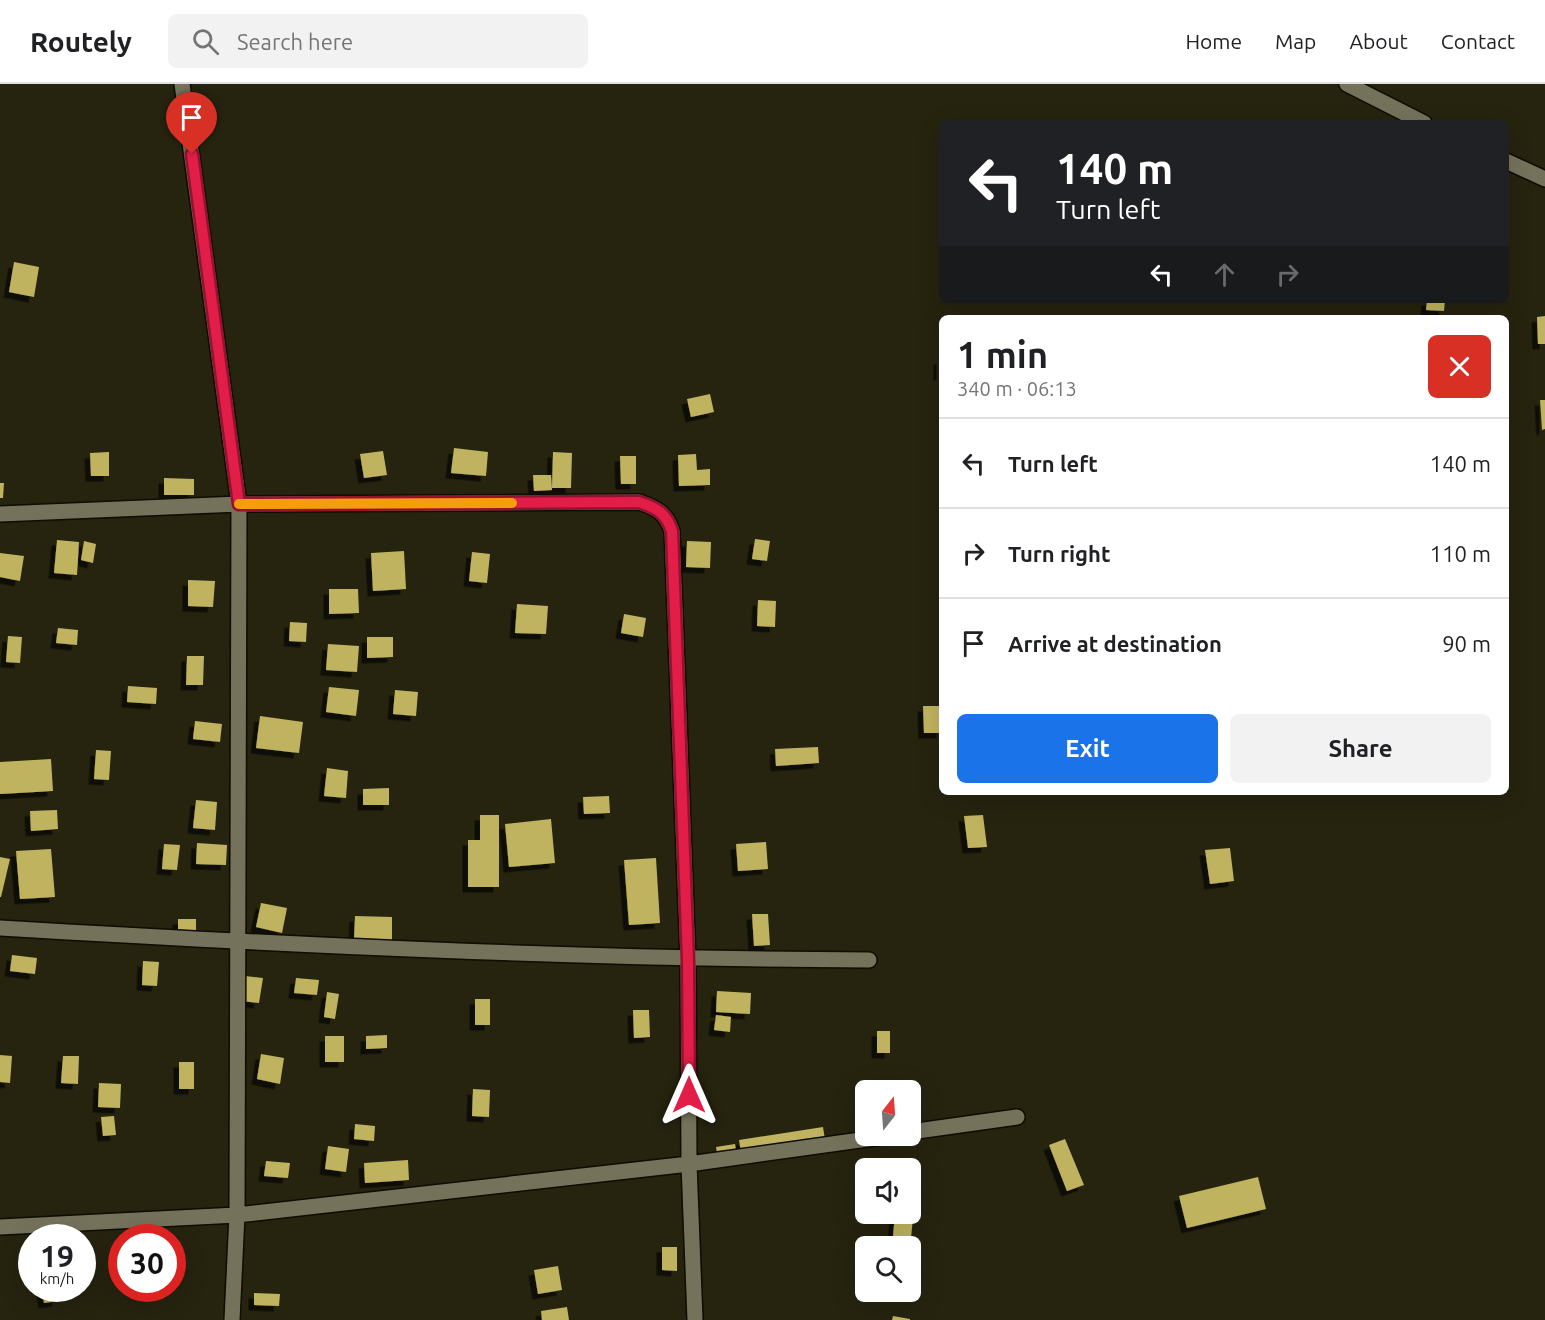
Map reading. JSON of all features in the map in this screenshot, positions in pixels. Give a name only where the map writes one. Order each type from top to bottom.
[{"type":"street","points":[[182,84],[239,504],[237,1215],[232,1320]]},
{"type":"street","points":[[1347,84],[1418,120]]},
{"type":"street","points":[[1509,162],[1545,179]]},
{"type":"street","points":[[0,514],[239,504],[639,502],[657,508],[668,517],[672,531],[688,960],[689,1164],[695,1320]]},
{"type":"street","points":[[0,928],[237,942],[688,960],[869,960]]},
{"type":"street","points":[[921,1131],[1017,1118]]},
{"type":"street","points":[[0,1227],[237,1215],[689,1164],[855,1141]]},
{"type":"building","points":[[14,262],[39,267],[34,297],[9,292]]},
{"type":"building","points":[[1427,303],[1445,303],[1444,311],[1426,310]]},
{"type":"building","points":[[1545,316],[1545,344],[1538,344],[1537,317]]},
{"type":"building","points":[[710,394],[714,412],[691,417],[687,399]]},
{"type":"building","points":[[1540,400],[1545,400],[1545,429],[1542,430]]},
{"type":"building","points":[[454,448],[488,452],[486,476],[451,473]]},
{"type":"building","points":[[383,451],[387,475],[364,478],[360,454]]},
{"type":"building","points":[[109,452],[109,476],[91,476],[90,453]]},
{"type":"building","points":[[553,452],[572,453],[571,488],[552,488]]},
{"type":"building","points":[[696,454],[697,470],[710,469],[710,485],[679,486],[678,455]]},
{"type":"building","points":[[620,456],[636,456],[636,484],[621,484]]},
{"type":"building","points":[[533,475],[551,475],[552,490],[534,491]]},
{"type":"building","points":[[164,478],[194,479],[194,495],[164,495]]},
{"type":"building","points":[[0,483],[4,483],[3,498],[0,498]]},
{"type":"building","points":[[755,539],[770,541],[767,561],[752,559]]},
{"type":"building","points":[[57,540],[79,542],[77,575],[54,573]]},
{"type":"building","points":[[84,541],[96,544],[93,563],[81,560]]},
{"type":"building","points":[[687,541],[711,542],[710,568],[686,567]]},
{"type":"building","points":[[404,551],[406,589],[373,591],[371,553]]},
{"type":"building","points":[[472,552],[490,554],[487,583],[469,581]]},
{"type":"building","points":[[0,553],[24,556],[20,581],[0,577]]},
{"type":"building","points":[[188,580],[215,581],[213,607],[188,606]]},
{"type":"building","points":[[329,589],[358,589],[359,613],[329,614]]},
{"type":"building","points":[[758,600],[776,601],[775,627],[757,626]]},
{"type":"building","points":[[517,604],[548,606],[546,634],[515,633]]},
{"type":"building","points":[[624,614],[646,618],[643,637],[621,633]]},
{"type":"building","points":[[290,622],[307,623],[306,642],[289,641]]},
{"type":"building","points":[[58,628],[78,630],[77,645],[56,643]]},
{"type":"building","points":[[8,636],[22,637],[20,663],[6,662]]},
{"type":"building","points":[[367,637],[393,637],[393,657],[367,658]]},
{"type":"building","points":[[328,644],[359,646],[357,672],[326,670]]},
{"type":"building","points":[[187,656],[204,656],[203,685],[186,685]]},
{"type":"building","points":[[128,686],[157,688],[156,704],[127,702]]},
{"type":"building","points":[[329,687],[359,690],[356,716],[326,712]]},
{"type":"building","points":[[395,690],[418,692],[416,716],[393,714]]},
{"type":"building","points":[[923,706],[939,706],[939,733],[924,733]]},
{"type":"building","points":[[260,716],[303,722],[299,753],[256,748]]},
{"type":"building","points":[[195,721],[222,724],[220,742],[193,739]]},
{"type":"building","points":[[818,747],[819,763],[776,766],[775,749]]},
{"type":"building","points":[[96,750],[111,751],[109,780],[94,779]]},
{"type":"building","points":[[51,759],[53,791],[0,794],[0,762]]},
{"type":"building","points":[[327,768],[348,771],[346,798],[324,796]]},
{"type":"building","points":[[389,788],[389,805],[363,805],[363,789]]},
{"type":"building","points":[[609,796],[610,813],[584,814],[583,797]]},
{"type":"building","points":[[196,800],[217,802],[215,830],[193,828]]},
{"type":"building","points":[[57,810],[58,829],[31,831],[30,811]]},
{"type":"building","points":[[480,815],[499,815],[499,887],[468,887],[468,840],[480,840]]},
{"type":"building","points":[[983,815],[987,847],[968,848],[964,816]]},
{"type":"building","points":[[551,819],[555,863],[509,867],[505,824]]},
{"type":"building","points":[[766,842],[768,869],[738,871],[736,844]]},
{"type":"building","points":[[197,843],[227,845],[226,865],[196,864]]},
{"type":"building","points":[[164,844],[180,845],[177,870],[162,869]]},
{"type":"building","points":[[1230,848],[1234,881],[1210,884],[1205,850]]},
{"type":"building","points":[[51,849],[55,897],[20,899],[16,851]]},
{"type":"building","points":[[0,857],[10,859],[1,897],[0,897]]},
{"type":"building","points":[[656,858],[660,923],[629,925],[624,860]]},
{"type":"building","points":[[261,903],[287,908],[282,933],[256,927]]},
{"type":"building","points":[[752,914],[768,914],[770,945],[754,946]]},
{"type":"building","points":[[355,916],[392,917],[392,940],[354,939]]},
{"type":"building","points":[[178,919],[196,919],[196,931],[178,931]]},
{"type":"building","points":[[12,955],[37,958],[35,974],[10,971]]},
{"type":"building","points":[[143,961],[159,962],[157,986],[142,985]]},
{"type":"building","points":[[245,976],[263,978],[259,1003],[241,1001]]},
{"type":"building","points":[[296,978],[319,980],[317,995],[294,993]]},
{"type":"building","points":[[717,991],[751,993],[750,1014],[716,1012]]},
{"type":"building","points":[[327,992],[339,994],[335,1019],[324,1017]]},
{"type":"building","points":[[475,999],[490,999],[490,1025],[475,1025]]},
{"type":"building","points":[[633,1010],[649,1010],[650,1037],[634,1038]]},
{"type":"building","points":[[716,1015],[731,1017],[730,1032],[714,1030]]},
{"type":"building","points":[[877,1031],[890,1031],[890,1053],[877,1053]]},
{"type":"building","points":[[387,1035],[387,1048],[366,1049],[366,1036]]},
{"type":"building","points":[[325,1036],[344,1036],[344,1062],[325,1062]]},
{"type":"building","points":[[261,1054],[284,1058],[280,1084],[257,1079]]},
{"type":"building","points":[[0,1055],[12,1056],[10,1083],[0,1082]]},
{"type":"building","points":[[63,1056],[79,1056],[78,1084],[61,1083]]},
{"type":"building","points":[[179,1062],[194,1062],[194,1089],[179,1089]]},
{"type":"building","points":[[99,1083],[121,1084],[120,1108],[98,1107]]},
{"type":"building","points":[[473,1089],[490,1090],[489,1117],[472,1116]]},
{"type":"building","points":[[114,1116],[116,1135],[103,1136],[101,1117]]},
{"type":"building","points":[[355,1124],[375,1126],[374,1141],[354,1139]]},
{"type":"building","points":[[823,1127],[826,1146],[742,1159],[739,1140]]},
{"type":"building","points":[[1065,1139],[1084,1185],[1067,1191],[1049,1145]]},
{"type":"building","points":[[735,1144],[737,1156],[718,1159],[716,1147]]},
{"type":"building","points":[[328,1146],[349,1149],[346,1172],[325,1169]]},
{"type":"building","points":[[408,1160],[409,1180],[365,1183],[364,1163]]},
{"type":"building","points":[[266,1161],[290,1163],[288,1178],[264,1176]]},
{"type":"building","points":[[1258,1177],[1266,1209],[1187,1228],[1179,1196]]},
{"type":"building","points":[[894,1224],[912,1224],[911,1236],[893,1236]]},
{"type":"building","points":[[662,1247],[677,1247],[677,1271],[662,1270]]},
{"type":"building","points":[[558,1266],[562,1290],[538,1294],[534,1270]]},
{"type":"building","points":[[254,1293],[280,1294],[279,1306],[254,1305]]},
{"type":"building","points":[[567,1307],[569,1320],[542,1320],[541,1311]]},
{"type":"building","points":[[893,1316],[910,1319],[910,1320],[892,1320]]},
{"type":"slow traffic","points":[[239,504],[512,503]]},
{"type":"route","points":[[192,154],[239,504],[639,502],[657,508],[668,517],[672,531],[688,960],[689,1095]]}]
